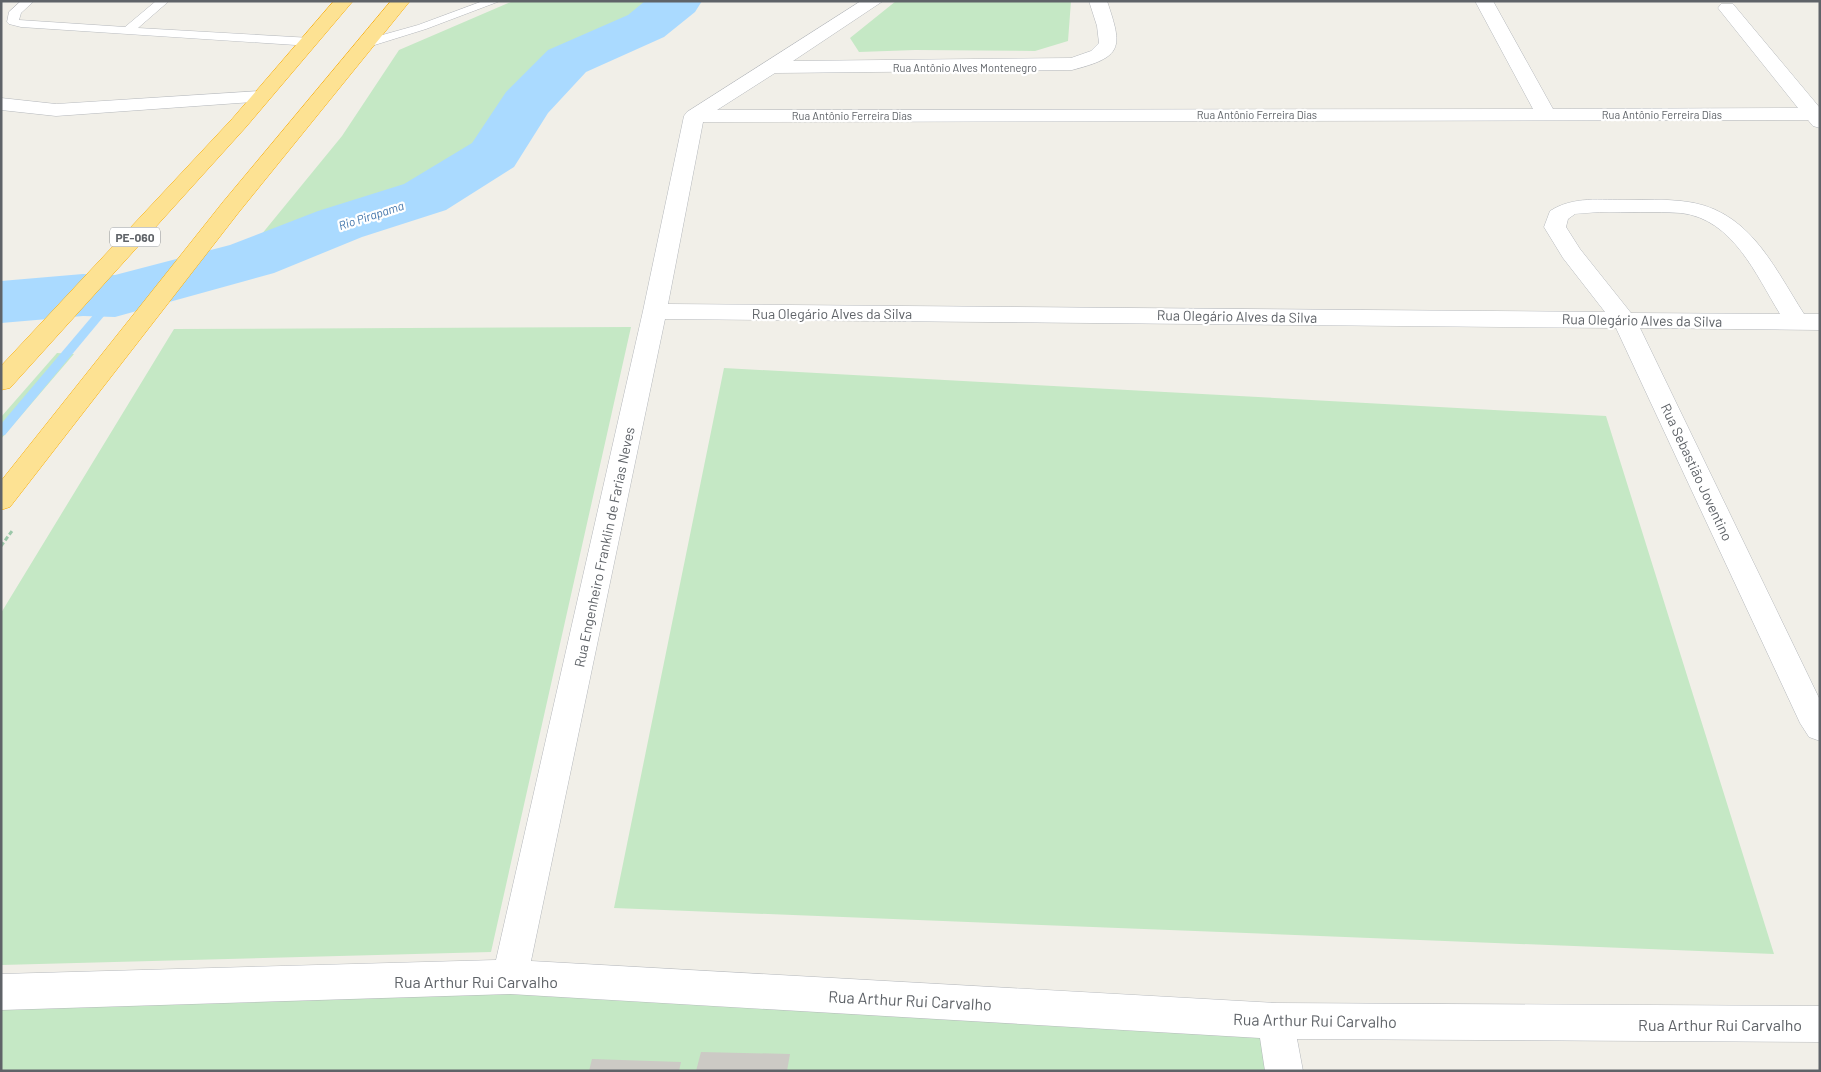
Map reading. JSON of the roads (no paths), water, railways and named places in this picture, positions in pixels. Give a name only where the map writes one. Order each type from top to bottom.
[{"type":"highway","name":"PE-060","points":[[1,382],[311,42],[344,1]]},
{"type":"highway","points":[[1,500],[231,207],[401,1]]},
{"type":"street","points":[[694,116],[874,1]]},
{"type":"street","name":"Rua Antônio Alves Montenegro","points":[[770,68],[1050,66],[1072,64],[1092,59],[1105,51],[1110,39],[1098,1]]},
{"type":"street","points":[[1484,1],[1546,114]]},
{"type":"street","points":[[1727,8],[1818,117]]},
{"type":"street","points":[[1,104],[56,110],[260,97]]},
{"type":"street","name":"Rua Antônio Ferreira Dias","points":[[694,116],[1546,114],[1818,117]]},
{"type":"street","name":"Rua Engenheiro Franklin de Farias Neves","points":[[510,977],[655,311],[694,116]]},
{"type":"street","name":"Rua Sebastião Joventino","points":[[1796,322],[1748,244],[1729,225],[1707,213],[1682,206],[1570,208],[1558,216],[1555,227],[1572,253],[1624,320],[1811,714],[1820,728]]},
{"type":"street","name":"Rua Olegário Alves da Silva","points":[[655,311],[1820,322]]},
{"type":"street","name":"Rua Arthur Rui Carvalho","points":[[1,992],[510,977],[1276,1022],[1820,1024]]},
{"type":"street","points":[[1276,1022],[1284,1071]]},
{"type":"lane","points":[[28,1],[15,12],[13,22],[128,32],[311,42]]},
{"type":"lane","points":[[128,32],[163,1]]},
{"type":"lane","points":[[365,44],[422,27],[494,1]]},
{"type":"waterway","name":"Rio Pirapama","points":[[1,302],[83,295],[115,296],[252,259],[340,224],[425,197],[493,155],[526,104],[567,61],[646,26],[677,1]]},
{"type":"waterway","points":[[1,432],[115,296]]}]
